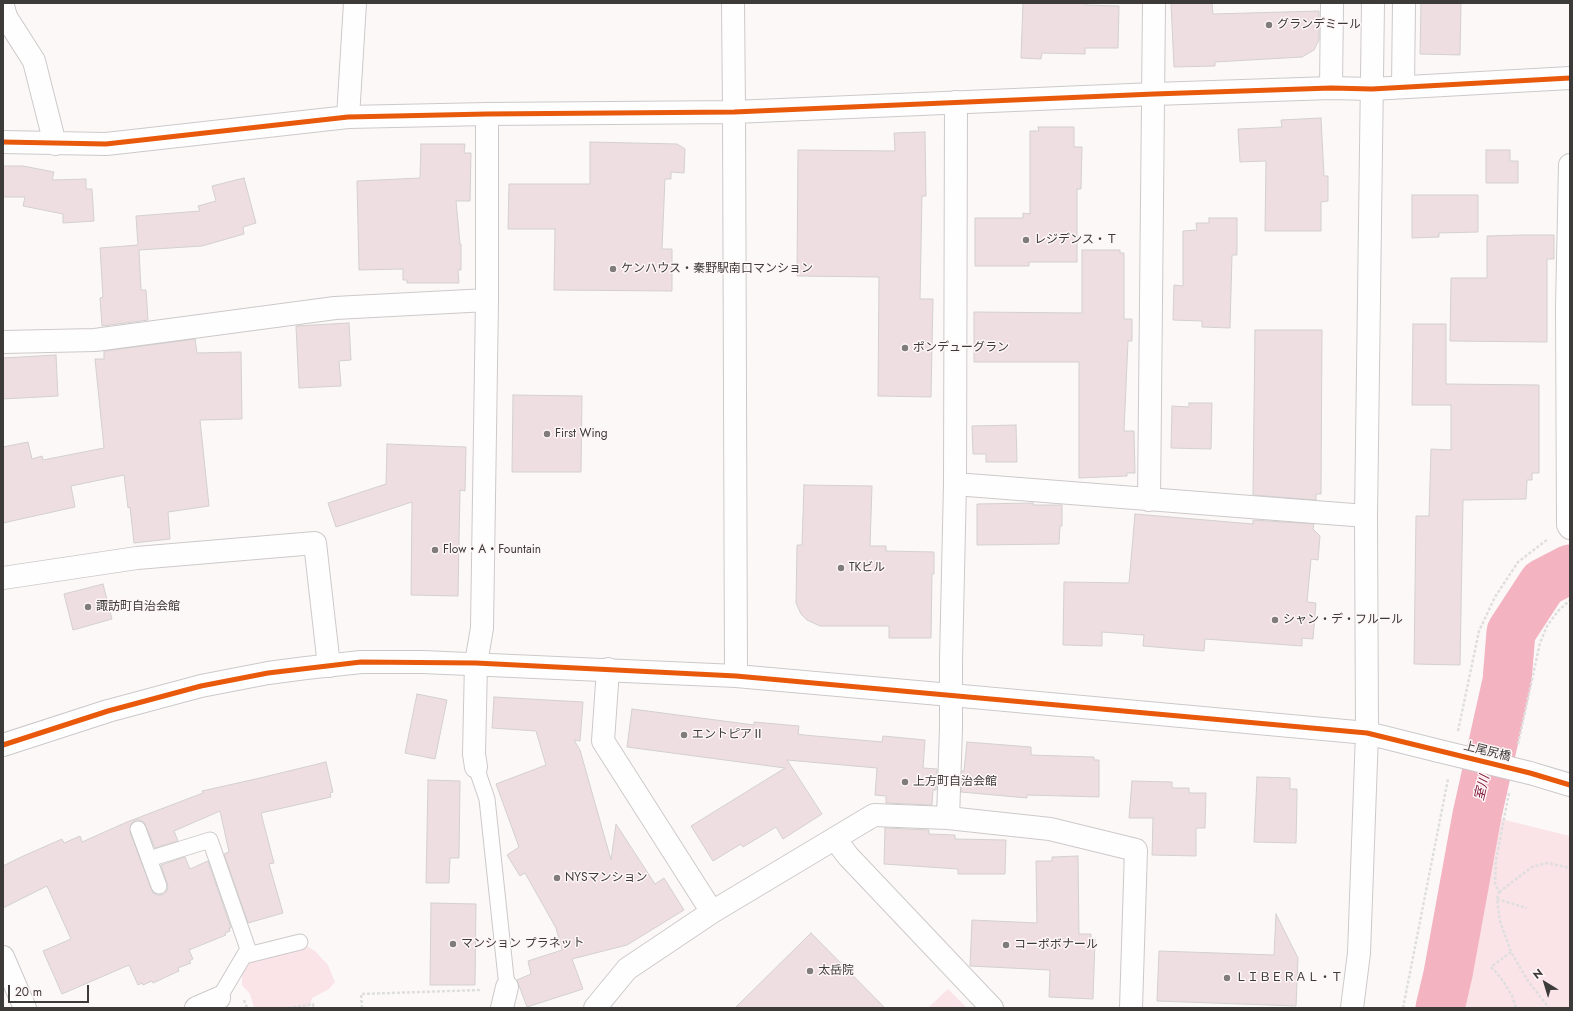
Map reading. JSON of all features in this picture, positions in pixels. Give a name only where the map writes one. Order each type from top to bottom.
[{"type":"street","points":[[348,117],[355,3]]},
{"type":"street","points":[[733,3],[736,676]]},
{"type":"street","points":[[1149,500],[1154,3]]},
{"type":"street","points":[[1331,88],[1332,3]]},
{"type":"street","points":[[1352,1008],[1359,953],[1367,733],[1366,516],[1373,3]]},
{"type":"street","points":[[1403,86],[1404,3]]},
{"type":"street","points":[[3,6],[6,18],[34,61],[55,144]]},
{"type":"street","points":[[3,142],[106,144],[348,117],[734,112],[1154,94],[1331,88],[1372,89],[1403,86],[1570,78]]},
{"type":"street","points":[[948,818],[955,484],[956,102]]},
{"type":"street","points":[[476,767],[474,754],[476,663],[482,628],[487,300],[487,114]]},
{"type":"street","points":[[1570,165],[1570,526]]},
{"type":"street","points":[[3,342],[95,340],[335,308],[487,300]]},
{"type":"street","points":[[955,484],[1366,516]]},
{"type":"street","points":[[3,578],[137,558],[315,543],[329,666]]},
{"type":"street","name":"上尾尻橋","points":[[3,745],[108,711],[201,686],[268,673],[361,662],[476,663],[736,676],[1367,733],[1530,773],[1570,786]]},
{"type":"street","points":[[608,669],[603,741],[712,912]]},
{"type":"street","points":[[595,1008],[628,969],[712,912],[874,815],[948,818],[1050,829],[1136,850],[1132,1008]]},
{"type":"street","points":[[835,839],[848,856],[992,1008]]},
{"type":"street","points":[[3,957],[25,1008]]},
{"type":"street","points":[[502,1008],[507,987]]},
{"type":"street","points":[[196,1008],[219,998]]},
{"type":"lane","points":[[476,767],[487,799],[507,987]]},
{"type":"lane","points":[[138,829],[159,886]]},
{"type":"lane","points":[[148,859],[210,840],[248,949],[219,998]]},
{"type":"lane","points":[[244,956],[300,942]]},
{"type":"path","points":[[1526,700],[1540,642],[1547,626],[1558,611],[1570,600]]},
{"type":"path","points":[[1496,860],[1495,882],[1499,892],[1498,899],[1500,921],[1511,952],[1528,981],[1549,1008]]},
{"type":"path","points":[[1499,892],[1532,867],[1547,863],[1570,868]]},
{"type":"path","points":[[1498,899],[1527,908]]},
{"type":"path","points":[[1511,952],[1491,967],[1498,973],[1505,984],[1512,996],[1516,1008]]},
{"type":"path","points":[[362,1008],[361,994],[470,991]]},
{"type":"path","points":[[288,1008],[313,1004],[313,1008]]},
{"type":"shaded area","points":[[1501,819],[1570,836],[1570,1008],[1463,1008]]},
{"type":"shaded area","points":[[277,939],[284,943],[305,945],[315,951],[328,965],[335,982],[329,989],[312,998],[309,1008],[254,1008],[250,994],[242,985],[242,974],[261,947],[268,941]]},
{"type":"shaded area","points":[[948,989],[967,1008],[928,1008]]},
{"type":"building","points":[[1023,3],[1086,3],[1086,5],[1119,6],[1118,48],[1085,48],[1085,54],[1042,53],[1041,59],[1021,58]]},
{"type":"building","name":"グランデミール","points":[[1171,3],[1212,3],[1213,14],[1319,11],[1319,40],[1314,50],[1302,57],[1215,62],[1215,66],[1174,67]]},
{"type":"building","points":[[1421,3],[1461,3],[1460,55],[1420,54]]},
{"type":"building","points":[[1321,118],[1324,176],[1328,176],[1328,201],[1321,202],[1321,231],[1265,231],[1266,161],[1240,162],[1238,129],[1282,127],[1281,120]]},
{"type":"building","points":[[1038,127],[1074,127],[1074,147],[1082,147],[1081,189],[1077,189],[1077,262],[1029,262],[1029,266],[975,266],[975,218],[1023,218],[1023,213],[1030,214],[1030,131],[1039,131]]},
{"type":"building","points":[[925,132],[926,196],[922,196],[920,299],[933,299],[931,397],[878,396],[879,277],[797,276],[798,150],[895,151],[894,133]]},
{"type":"building","points":[[590,142],[677,144],[685,149],[684,173],[671,172],[671,179],[665,179],[662,249],[672,249],[672,291],[554,290],[555,229],[508,229],[509,184],[590,184]]},
{"type":"building","points":[[421,144],[465,144],[464,153],[471,153],[470,201],[456,201],[461,244],[461,270],[458,270],[459,283],[407,283],[407,280],[403,280],[403,269],[359,270],[357,181],[420,178]]},
{"type":"building","points":[[1486,150],[1510,150],[1510,161],[1518,161],[1518,183],[1486,183]]},
{"type":"building","points":[[3,166],[23,166],[54,172],[52,180],[86,179],[86,189],[92,189],[94,221],[63,223],[63,214],[23,206],[25,197],[3,197]]},
{"type":"building","points":[[244,178],[256,223],[243,227],[244,234],[202,246],[139,250],[141,290],[146,290],[148,320],[102,326],[100,298],[103,297],[100,248],[138,245],[136,216],[200,211],[198,206],[216,201],[212,186]]},
{"type":"building","points":[[1412,195],[1478,195],[1478,232],[1439,233],[1439,237],[1412,238]]},
{"type":"building","points":[[1209,218],[1237,218],[1237,255],[1232,255],[1230,328],[1202,327],[1202,321],[1173,320],[1174,285],[1183,286],[1183,231],[1197,230],[1196,223],[1209,223]]},
{"type":"building","points":[[1554,235],[1554,259],[1547,259],[1547,342],[1450,341],[1451,278],[1487,278],[1487,236]]},
{"type":"building","points":[[1082,250],[1120,250],[1120,253],[1124,253],[1124,319],[1132,319],[1132,341],[1128,341],[1124,431],[1134,431],[1135,473],[1127,473],[1127,476],[1079,478],[1079,362],[974,362],[974,312],[1082,313]]},
{"type":"building","points":[[349,323],[351,360],[339,361],[341,386],[299,388],[296,326]]},
{"type":"building","points":[[1413,324],[1446,324],[1446,384],[1539,385],[1539,473],[1532,473],[1532,480],[1527,480],[1526,499],[1463,500],[1460,665],[1414,664],[1416,516],[1429,516],[1431,449],[1451,450],[1451,405],[1412,405]]},
{"type":"building","points":[[1255,330],[1322,330],[1321,494],[1316,494],[1316,500],[1253,495]]},
{"type":"building","points":[[195,339],[197,353],[241,352],[242,419],[200,420],[209,506],[168,512],[170,539],[134,543],[130,507],[128,508],[124,475],[71,486],[75,507],[3,523],[3,447],[28,442],[32,459],[42,456],[43,460],[104,448],[95,359],[104,359],[104,351]]},
{"type":"building","points":[[56,355],[58,396],[3,399],[3,358]]},
{"type":"building","name":"First Wing","points":[[513,395],[582,396],[581,472],[512,472]]},
{"type":"building","points":[[1189,403],[1212,403],[1211,449],[1171,448],[1172,406],[1189,407]]},
{"type":"building","points":[[1016,425],[1017,462],[986,462],[986,454],[973,454],[972,426]]},
{"type":"building","points":[[387,444],[466,447],[465,491],[460,490],[458,596],[411,595],[412,502],[336,527],[328,503],[386,484]]},
{"type":"building","points":[[804,485],[872,486],[870,546],[886,546],[886,551],[934,552],[934,574],[932,574],[931,638],[889,638],[889,626],[820,626],[807,620],[801,614],[796,603],[797,545],[802,545]]},
{"type":"building","points":[[1033,503],[1033,505],[1062,505],[1062,526],[1060,526],[1059,544],[977,545],[977,504]]},
{"type":"building","points":[[1135,514],[1253,524],[1253,520],[1314,524],[1313,529],[1320,536],[1318,560],[1311,559],[1307,602],[1316,603],[1313,639],[1302,638],[1302,646],[1205,639],[1204,651],[1143,646],[1144,635],[1102,632],[1102,646],[1063,645],[1064,582],[1129,583]]},
{"type":"building","name":"諏訪町自治会館","points":[[103,584],[112,619],[73,630],[64,594]]},
{"type":"building","points":[[417,694],[447,700],[435,759],[405,753]]},
{"type":"building","points":[[494,697],[583,702],[580,741],[574,740],[580,750],[611,860],[616,824],[655,884],[664,878],[684,910],[627,945],[572,959],[583,989],[527,1007],[517,980],[531,974],[528,961],[562,950],[556,928],[525,873],[520,876],[507,855],[519,847],[496,784],[546,765],[536,731],[492,728]]},
{"type":"building","points":[[632,709],[754,725],[754,722],[799,726],[798,734],[804,735],[882,742],[883,736],[925,740],[923,768],[937,769],[936,790],[933,790],[932,805],[886,803],[886,796],[875,795],[877,768],[787,760],[822,814],[783,839],[776,827],[743,847],[741,844],[713,861],[691,826],[785,768],[627,747]]},
{"type":"building","points":[[967,742],[1031,747],[1031,755],[1094,757],[1094,760],[1099,760],[1099,797],[1027,795],[1027,798],[961,792],[962,771],[964,771]]},
{"type":"building","points":[[326,762],[333,792],[330,793],[331,797],[261,813],[274,863],[269,864],[283,913],[248,923],[224,854],[229,852],[220,811],[174,831],[178,841],[155,848],[144,822],[135,820],[131,824],[130,832],[153,893],[162,895],[168,888],[161,865],[185,857],[190,869],[208,861],[231,928],[229,928],[230,931],[225,933],[226,935],[189,950],[193,959],[189,961],[191,963],[178,968],[179,971],[153,983],[152,981],[143,985],[142,983],[138,985],[129,965],[62,994],[43,951],[71,939],[47,886],[3,908],[3,866],[21,857],[62,839],[64,843],[80,836],[82,842],[127,822],[203,793],[202,791]]},
{"type":"building","points":[[1257,777],[1290,778],[1290,789],[1297,789],[1296,843],[1254,842]]},
{"type":"building","points":[[428,780],[460,781],[459,858],[450,858],[449,883],[426,883]]},
{"type":"building","points":[[1132,781],[1172,782],[1172,788],[1189,788],[1189,793],[1206,793],[1205,828],[1196,828],[1196,856],[1152,855],[1153,818],[1129,818]]},
{"type":"building","points":[[885,828],[929,830],[929,834],[955,835],[955,839],[1006,840],[1005,874],[958,874],[958,869],[884,864]]},
{"type":"building","points":[[1078,856],[1079,934],[1091,934],[1091,939],[1095,939],[1093,999],[1049,997],[1050,970],[970,966],[972,920],[1037,923],[1036,861],[1052,861],[1052,857]]},
{"type":"building","name":"マンション プラネット","points":[[431,903],[476,904],[475,985],[430,985]]},
{"type":"building","name":"ＬＩＢＥＲＡＬ・Ｔ","points":[[1276,914],[1298,958],[1296,1006],[1157,1001],[1159,951],[1274,955]]},
{"type":"building","name":"太岳院","points":[[811,933],[885,1008],[735,1008]]},
{"type":"waterway","name":"室川","points":[[1440,1008],[1448,974],[1477,815],[1507,681],[1511,632],[1543,583],[1570,569]]},
{"type":"cycle path","points":[[3,142],[106,144],[348,117],[734,112],[1154,94],[1331,88],[1372,89],[1570,78]]},
{"type":"cycle path","points":[[3,745],[108,711],[201,686],[268,673],[361,662],[476,663],[736,676],[1367,733],[1530,773],[1570,785]]},
{"type":"place","name":"グランデミール","points":[[1269,25]]},
{"type":"place","name":"レジデンス・Ｔ","points":[[1026,240]]},
{"type":"place","name":"ケンハウス・秦野駅南口マンション","points":[[613,269]]},
{"type":"place","name":"ポンデューグラン","points":[[905,348]]},
{"type":"place","name":"First Wing","points":[[547,434]]},
{"type":"place","name":"Flow・A・Fountain","points":[[435,550]]},
{"type":"place","name":"TKビル","points":[[841,568]]},
{"type":"place","name":"諏訪町自治会館","points":[[88,607]]},
{"type":"place","name":"シャン・デ・フルール","points":[[1275,620]]},
{"type":"place","name":"エントピアⅡ","points":[[684,735]]},
{"type":"place","name":"上方町自治会館","points":[[905,782]]},
{"type":"place","name":"NYSマンション","points":[[557,878]]},
{"type":"place","name":"マンション プラネット","points":[[453,944]]},
{"type":"place","name":"コーポボナール","points":[[1006,945]]},
{"type":"place","name":"太岳院","points":[[810,971]]},
{"type":"place","name":"ＬＩＢＥＲＡＬ・Ｔ","points":[[1227,978]]}]
